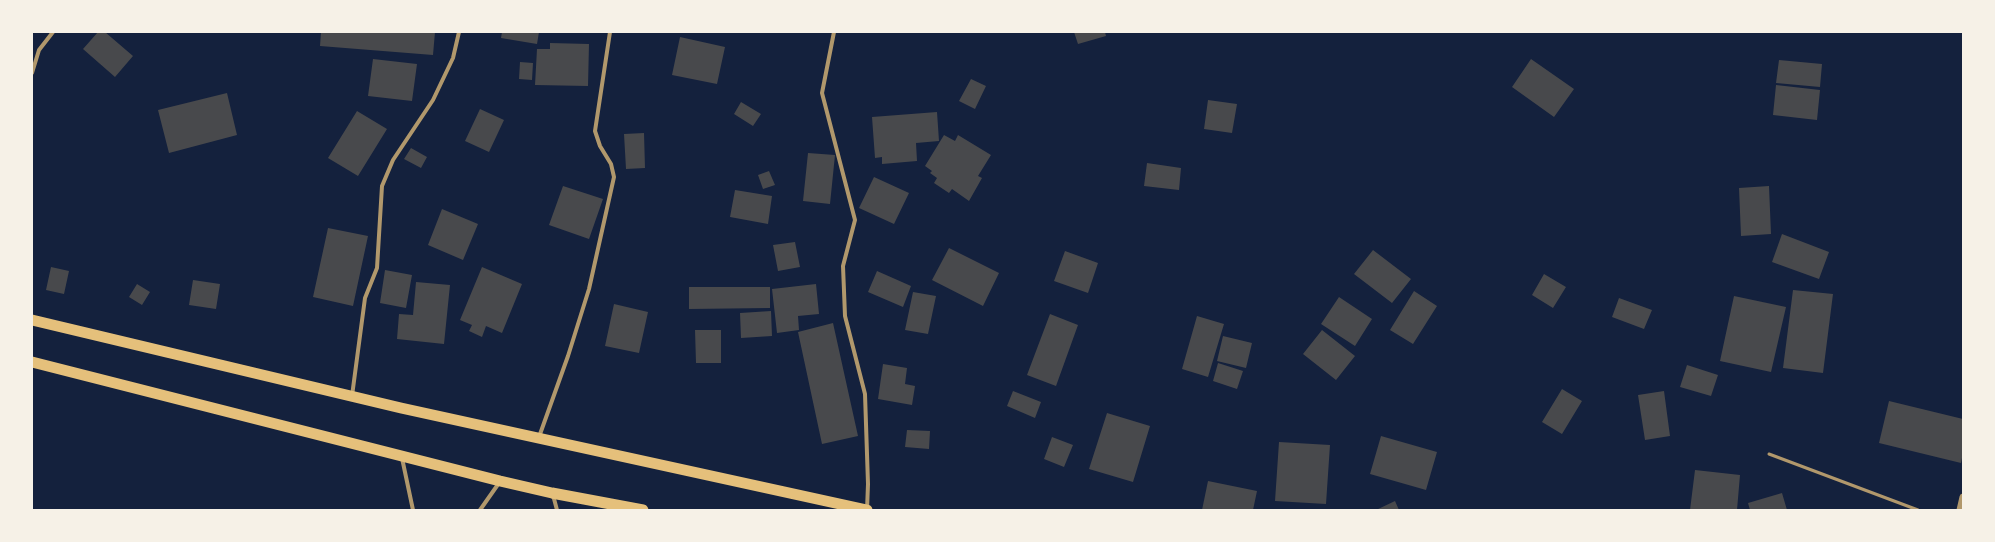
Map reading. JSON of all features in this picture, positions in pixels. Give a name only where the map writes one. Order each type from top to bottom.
[{"type":"highway","points":[[32,320],[352,396],[867,510]]},
{"type":"highway","points":[[32,362],[500,481],[552,493],[643,510]]},
{"type":"street","points":[[32,73],[39,50],[53,32]]},
{"type":"street","points":[[352,396],[365,298],[377,268],[382,186],[393,160],[432,100],[453,58],[459,32]]},
{"type":"street","points":[[539,438],[568,356],[589,289],[614,177],[611,164],[600,146],[595,131],[610,32]]},
{"type":"street","points":[[834,32],[822,93],[855,220],[843,266],[845,316],[865,394],[868,484],[867,510]]},
{"type":"street","points":[[402,455],[413,510]]},
{"type":"street","points":[[480,510],[500,481]]},
{"type":"street","points":[[552,493],[557,510]]},
{"type":"street","points":[[1960,510],[1963,497]]},
{"type":"lane","points":[[1769,454],[1918,510]]},
{"type":"building","points":[[98,32],[105,32],[133,56],[115,77],[83,49]]},
{"type":"building","points":[[321,32],[435,32],[433,55],[320,46]]},
{"type":"building","points":[[502,32],[539,32],[537,44],[501,38]]},
{"type":"building","points":[[1074,32],[1105,32],[1106,36],[1078,44]]},
{"type":"building","points":[[680,37],[725,47],[717,84],[672,75]]},
{"type":"building","points":[[550,43],[589,44],[588,86],[535,85],[537,49],[550,49]]},
{"type":"building","points":[[373,59],[417,64],[412,101],[368,96]]},
{"type":"building","points":[[1531,59],[1574,89],[1554,117],[1512,87]]},
{"type":"building","points":[[1779,60],[1822,64],[1820,87],[1776,83]]},
{"type":"building","points":[[520,62],[533,63],[532,80],[519,79]]},
{"type":"building","points":[[971,79],[986,86],[975,109],[959,101]]},
{"type":"building","points":[[1776,85],[1820,90],[1817,120],[1773,115]]},
{"type":"building","points":[[227,93],[237,135],[169,153],[158,110]]},
{"type":"building","points":[[1208,100],[1237,104],[1232,133],[1204,129]]},
{"type":"building","points":[[741,102],[761,114],[753,126],[734,114]]},
{"type":"building","points":[[480,109],[504,120],[489,152],[465,141]]},
{"type":"building","points":[[357,111],[387,129],[358,176],[328,158]]},
{"type":"building","points":[[937,112],[939,141],[916,143],[917,161],[882,164],[882,157],[875,158],[872,117]]},
{"type":"building","points":[[644,133],[645,168],[626,169],[624,134]]},
{"type":"building","points":[[944,135],[955,141],[958,135],[991,155],[978,176],[982,178],[969,201],[952,189],[949,193],[934,183],[937,178],[930,173],[932,171],[925,166]]},
{"type":"building","points":[[411,148],[427,157],[421,168],[404,159]]},
{"type":"building","points":[[808,153],[835,155],[830,204],[803,201]]},
{"type":"building","points":[[1147,163],[1181,168],[1179,190],[1144,186]]},
{"type":"building","points":[[769,171],[775,185],[763,189],[758,175]]},
{"type":"building","points":[[874,177],[909,193],[894,224],[859,208]]},
{"type":"building","points":[[563,186],[603,199],[589,239],[549,225]]},
{"type":"building","points":[[1769,186],[1771,234],[1741,236],[1739,188]]},
{"type":"building","points":[[735,190],[772,196],[768,224],[730,217]]},
{"type":"building","points":[[442,209],[478,224],[463,260],[428,245]]},
{"type":"building","points":[[328,228],[368,236],[353,306],[313,297]]},
{"type":"building","points":[[1782,234],[1829,252],[1819,279],[1772,262]]},
{"type":"building","points":[[795,242],[800,267],[778,271],[773,245]]},
{"type":"building","points":[[949,248],[999,273],[983,306],[932,280]]},
{"type":"building","points":[[1373,250],[1411,279],[1392,303],[1354,274]]},
{"type":"building","points":[[1065,251],[1098,263],[1088,293],[1054,281]]},
{"type":"building","points":[[51,267],[69,271],[64,294],[46,290]]},
{"type":"building","points":[[482,267],[522,284],[502,333],[486,326],[482,337],[469,331],[472,325],[460,320]]},
{"type":"building","points":[[385,270],[412,275],[406,308],[380,303]]},
{"type":"building","points":[[877,271],[911,286],[903,307],[868,292]]},
{"type":"building","points":[[1544,274],[1566,287],[1553,308],[1532,295]]},
{"type":"building","points":[[193,280],[220,284],[216,309],[189,305]]},
{"type":"building","points":[[416,282],[450,285],[444,344],[397,339],[399,314],[413,315]]},
{"type":"building","points":[[137,284],[150,292],[142,305],[129,297]]},
{"type":"building","points":[[816,284],[819,314],[798,316],[799,330],[777,333],[772,289]]},
{"type":"building","points":[[689,287],[770,287],[770,308],[689,309]]},
{"type":"building","points":[[1793,290],[1833,294],[1823,373],[1783,368]]},
{"type":"building","points":[[1414,291],[1437,306],[1413,344],[1390,330]]},
{"type":"building","points":[[913,292],[936,296],[928,334],[905,330]]},
{"type":"building","points":[[1734,296],[1786,307],[1771,372],[1720,361]]},
{"type":"building","points":[[1339,297],[1372,319],[1355,346],[1321,324]]},
{"type":"building","points":[[1619,298],[1652,310],[1644,329],[1612,317]]},
{"type":"building","points":[[614,304],[648,312],[639,353],[605,346]]},
{"type":"building","points":[[771,311],[772,336],[741,338],[740,313]]},
{"type":"building","points":[[1050,314],[1078,325],[1056,386],[1027,375]]},
{"type":"building","points":[[1197,316],[1224,324],[1208,377],[1182,369]]},
{"type":"building","points":[[833,323],[858,436],[822,444],[798,332]]},
{"type":"building","points":[[695,330],[721,330],[721,363],[696,363]]},
{"type":"building","points":[[1322,330],[1355,356],[1336,380],[1303,354]]},
{"type":"building","points":[[1223,336],[1252,343],[1246,368],[1217,361]]},
{"type":"building","points":[[1218,363],[1243,371],[1237,389],[1213,381]]},
{"type":"building","points":[[883,364],[907,368],[905,384],[915,386],[912,405],[878,399]]},
{"type":"building","points":[[1687,365],[1718,375],[1711,396],[1680,387]]},
{"type":"building","points":[[1562,389],[1582,401],[1562,434],[1542,422]]},
{"type":"building","points":[[1013,391],[1041,402],[1035,418],[1007,406]]},
{"type":"building","points":[[1664,391],[1670,436],[1645,440],[1638,395]]},
{"type":"building","points":[[1889,401],[1963,419],[1963,453],[1961,463],[1879,443]]},
{"type":"building","points":[[1107,413],[1150,426],[1133,482],[1089,469]]},
{"type":"building","points":[[907,430],[930,431],[929,449],[905,447]]},
{"type":"building","points":[[1381,436],[1437,452],[1426,490],[1370,474]]},
{"type":"building","points":[[1052,437],[1073,445],[1064,467],[1044,459]]},
{"type":"building","points":[[1279,442],[1330,445],[1326,504],[1275,501]]},
{"type":"building","points":[[1695,470],[1740,475],[1737,510],[1690,510]]},
{"type":"building","points":[[1208,481],[1257,491],[1253,510],[1202,510]]},
{"type":"building","points":[[1782,493],[1787,510],[1750,510],[1748,503]]},
{"type":"building","points":[[1395,501],[1399,510],[1376,510]]}]
